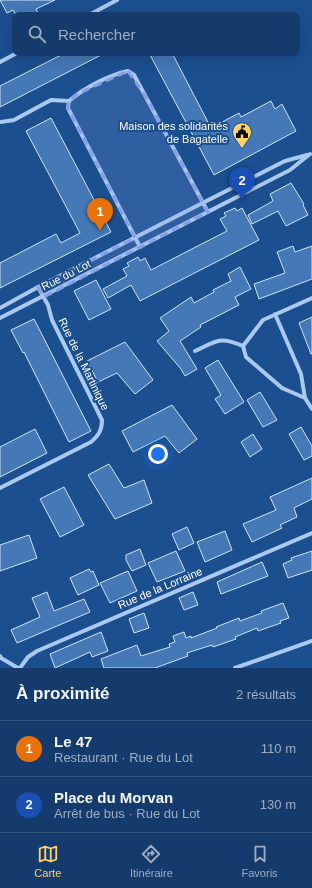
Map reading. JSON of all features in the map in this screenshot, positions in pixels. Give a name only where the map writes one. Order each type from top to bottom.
[{"type":"street","points":[[95,12],[117,0]]},
{"type":"street","points":[[0,62],[12,56]]},
{"type":"street","points":[[140,247],[68,108],[69,101],[77,94],[117,73],[128,71],[134,75],[208,212]]},
{"type":"street","points":[[1,122],[14,120],[52,100],[69,101]]},
{"type":"street","name":"Rue du Lot","points":[[0,308],[38,287],[285,161],[311,155]]},
{"type":"street","name":"Rue du Lot","points":[[0,318],[290,170],[311,155]]},
{"type":"street","name":"Rue de la Martinique","points":[[0,488],[91,442],[98,436],[102,428],[102,420],[52,320],[44,296],[38,287]]},
{"type":"street","points":[[243,346],[263,320],[312,298]]},
{"type":"street","points":[[276,314],[302,374],[305,398],[312,409]]},
{"type":"street","points":[[195,351],[219,340],[230,340],[243,346],[246,357],[282,388],[305,398]]},
{"type":"street","name":"Rue de la Lorraine","points":[[19,668],[28,657],[37,650],[312,533]]},
{"type":"street","points":[[235,668],[312,641]]},
{"type":"street","points":[[0,656],[19,668]]},
{"type":"highlighted area","points":[[128,71],[148,100],[208,212],[44,297],[38,287],[135,238],[68,108],[69,101],[77,94]]},
{"type":"building","points":[[0,0],[55,0],[36,9],[38,12],[14,12],[13,10],[7,13]]},
{"type":"building","points":[[59,56],[99,56],[0,107],[0,86]]},
{"type":"building","points":[[151,56],[174,56],[211,128],[239,113],[241,117],[271,101],[275,109],[282,104],[296,131],[214,175]]},
{"type":"building","points":[[51,118],[111,232],[0,288],[0,263],[56,234],[61,243],[80,233],[26,131]]},
{"type":"building","points":[[291,183],[304,204],[303,205],[308,215],[286,226],[278,211],[252,224],[248,215],[273,201],[270,194]]},
{"type":"building","points":[[235,208],[237,211],[242,208],[259,240],[140,301],[131,285],[108,298],[103,289],[127,276],[123,269],[129,266],[127,263],[138,257],[140,261],[145,258],[151,270],[227,231],[220,219],[226,216],[224,213]]},
{"type":"building","points":[[293,246],[295,252],[312,246],[312,279],[259,299],[254,284],[285,273],[277,252]]},
{"type":"building","points":[[240,267],[251,289],[235,297],[239,305],[200,325],[201,327],[180,341],[197,369],[185,376],[181,369],[157,341],[169,331],[160,318],[191,297],[194,303],[214,292],[213,290],[231,281],[228,274]]},
{"type":"building","points":[[96,280],[111,309],[89,320],[74,291]]},
{"type":"building","points":[[312,317],[312,354],[311,354],[299,323]]},
{"type":"building","points":[[34,319],[91,431],[69,442],[24,352],[23,353],[11,330]]},
{"type":"building","points":[[125,342],[153,380],[135,394],[117,373],[98,382],[87,361]]},
{"type":"building","points":[[218,360],[244,402],[225,414],[215,399],[221,395],[205,368]]},
{"type":"building","points":[[260,392],[277,420],[263,427],[247,400]]},
{"type":"building","points":[[172,405],[197,439],[179,453],[165,436],[133,452],[122,431]]},
{"type":"building","points":[[301,427],[312,446],[312,456],[304,460],[289,434]]},
{"type":"building","points":[[35,429],[47,453],[0,477],[0,447]]},
{"type":"building","points":[[253,434],[262,449],[250,457],[241,442]]},
{"type":"building","points":[[109,464],[124,488],[144,480],[152,503],[115,519],[88,475]]},
{"type":"building","points":[[312,478],[312,499],[294,508],[297,517],[280,525],[282,528],[252,542],[243,524],[276,510],[270,497]]},
{"type":"building","points":[[64,487],[84,525],[60,537],[40,499]]},
{"type":"building","points":[[187,527],[194,543],[179,550],[172,534]]},
{"type":"building","points":[[225,531],[232,550],[205,562],[197,542]]},
{"type":"building","points":[[29,535],[37,558],[0,571],[0,545]]},
{"type":"building","points":[[140,549],[146,565],[132,571],[126,560],[126,555]]},
{"type":"building","points":[[176,551],[185,571],[157,582],[148,563]]},
{"type":"building","points":[[312,551],[312,570],[288,578],[283,564],[292,560],[291,558]]},
{"type":"building","points":[[262,562],[268,576],[221,594],[217,582]]},
{"type":"building","points":[[89,569],[91,572],[93,571],[99,585],[78,595],[70,578]]},
{"type":"building","points":[[128,571],[137,591],[110,603],[100,583]]},
{"type":"building","points":[[47,592],[54,611],[84,599],[90,612],[17,643],[11,630],[40,617],[32,598]]},
{"type":"building","points":[[193,592],[198,605],[184,610],[179,598]]},
{"type":"building","points":[[283,603],[289,618],[280,621],[281,623],[258,631],[257,628],[235,637],[236,639],[213,647],[212,645],[187,653],[188,656],[155,668],[104,668],[101,659],[137,645],[141,656],[170,647],[169,644],[175,642],[173,636],[184,632],[186,638],[191,636],[191,638],[239,618],[240,621],[262,613],[261,611]]},
{"type":"building","points":[[144,613],[149,628],[134,633],[129,619]]},
{"type":"building","points":[[101,632],[108,651],[92,657],[90,652],[55,668],[50,654]]},
{"type":"place","name":"Maison des solidarités de Bagatelle","points":[[242,149]]},
{"type":"place","name":"Place du Morvan","points":[[242,200]]},
{"type":"place","name":"Le 47","points":[[100,231]]}]
